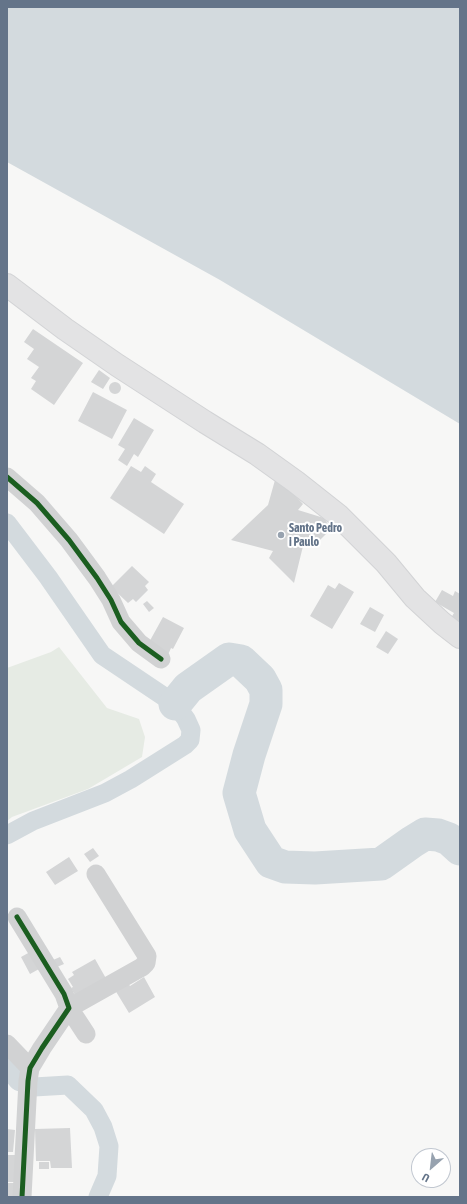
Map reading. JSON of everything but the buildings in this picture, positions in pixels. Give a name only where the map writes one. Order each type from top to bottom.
[{"type":"highway","points":[[7,285],[65,329],[104,356],[205,422],[258,454],[296,482],[339,516],[386,563],[415,598],[442,623],[460,637]]},
{"type":"street","points":[[7,477],[37,503],[69,540],[111,600],[121,622],[139,643],[161,659]]},
{"type":"street","points":[[22,1197],[28,1082],[42,1048],[70,1008],[142,968],[146,963],[147,956],[96,874]]},
{"type":"street","points":[[17,917],[64,994],[70,1008],[86,1034]]},
{"type":"street","points":[[7,1044],[28,1082]]},
{"type":"shaded area","points":[[7,7],[460,7],[460,424],[220,280],[7,162]]},
{"type":"shaded area","points":[[59,647],[107,708],[139,719],[145,737],[142,757],[88,789],[12,817],[7,821],[7,668],[51,652]]},
{"type":"waterway","points":[[7,523],[48,577],[102,655],[175,704],[186,719],[191,730],[190,740],[185,745],[131,779],[105,793],[33,821],[7,835]]},
{"type":"waterway","points":[[175,704],[188,688],[229,659],[241,661],[260,679],[266,690],[266,704],[249,755],[239,793],[250,830],[271,862],[285,867],[315,868],[381,864],[425,834],[438,835],[449,839],[460,849]]},
{"type":"waterway","points":[[7,1067],[18,1081],[34,1087],[68,1085],[94,1110],[103,1127],[109,1146],[107,1176],[98,1197]]},
{"type":"cycle path","points":[[7,477],[37,503],[69,540],[111,600],[121,622],[139,643],[161,659]]},
{"type":"cycle path","points":[[17,917],[64,994],[69,1008],[30,1068],[22,1197]]},
{"type":"place","name":"Santo Pedro i Paulo","points":[[281,535]]}]
